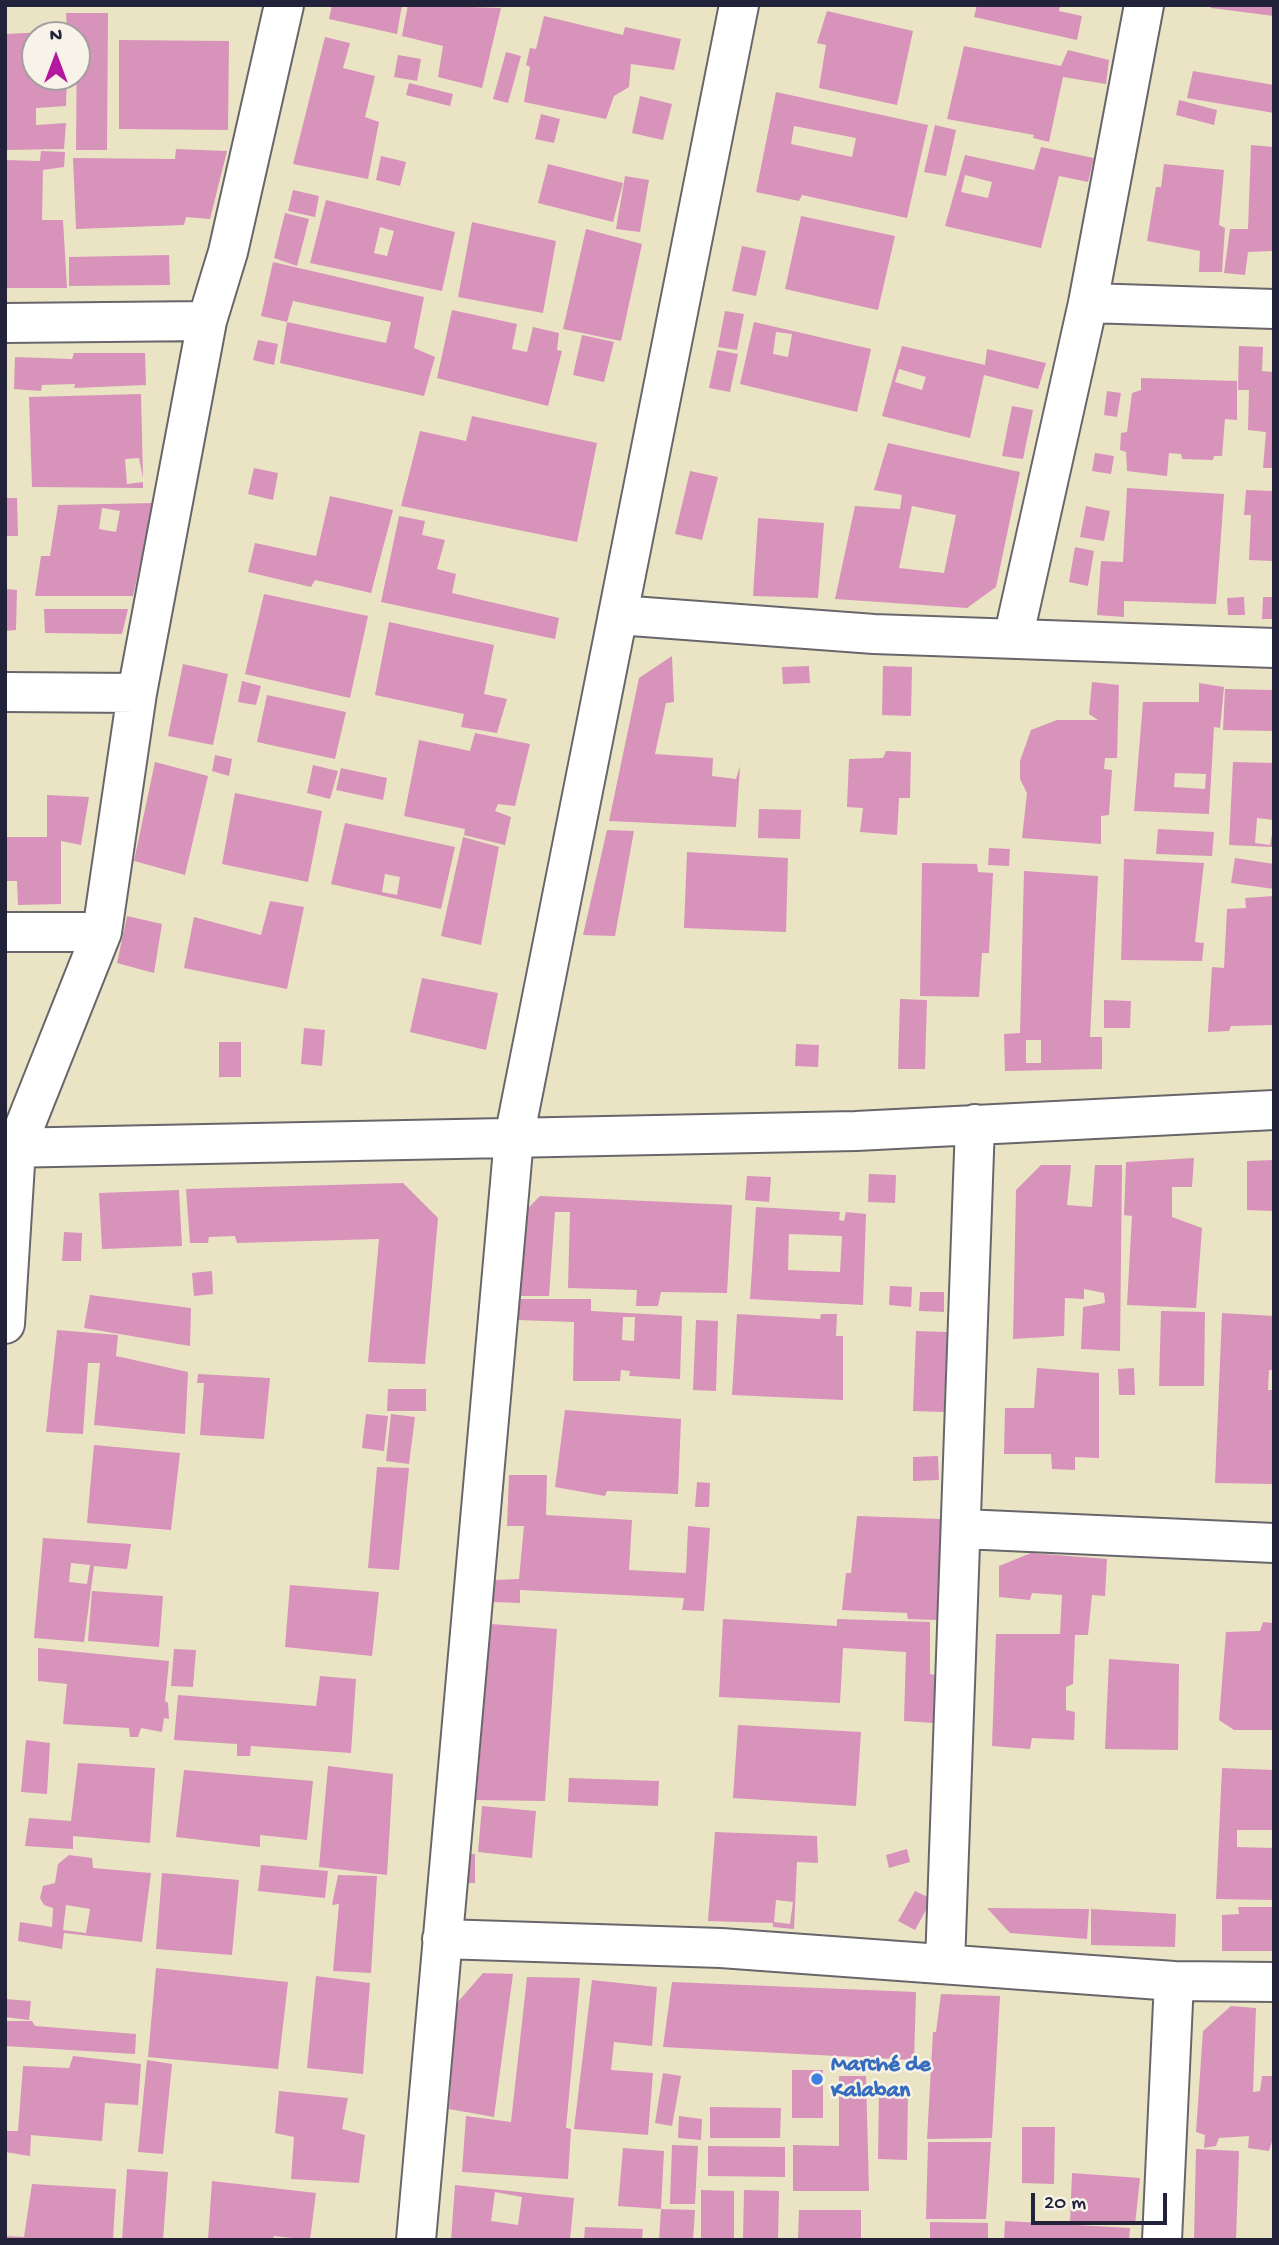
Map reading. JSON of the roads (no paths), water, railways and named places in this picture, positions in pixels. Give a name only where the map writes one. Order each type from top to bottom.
[{"type":"street","points":[[5,1324],[11,1148],[102,932],[137,693],[207,321],[228,252],[284,5]]},
{"type":"street","points":[[416,2240],[514,1138],[739,5]]},
{"type":"street","points":[[1013,639],[1088,303],[1144,5]]},
{"type":"street","points":[[1088,303],[1274,309]]},
{"type":"street","points":[[5,323],[207,321]]},
{"type":"street","points":[[618,615],[874,634],[1274,648]]},
{"type":"street","points":[[5,692],[137,693]]},
{"type":"street","points":[[5,932],[102,932]]},
{"type":"street","points":[[11,1148],[856,1130],[1274,1110]]},
{"type":"street","points":[[945,1964],[963,1529],[975,1124]]},
{"type":"street","points":[[963,1529],[1274,1543]]},
{"type":"street","points":[[442,1939],[722,1948],[1174,1981],[1274,1982]]},
{"type":"street","points":[[1162,2240],[1174,1981]]},
{"type":"place","name":"Marché de Kalaban","points":[[817,2079]]}]
